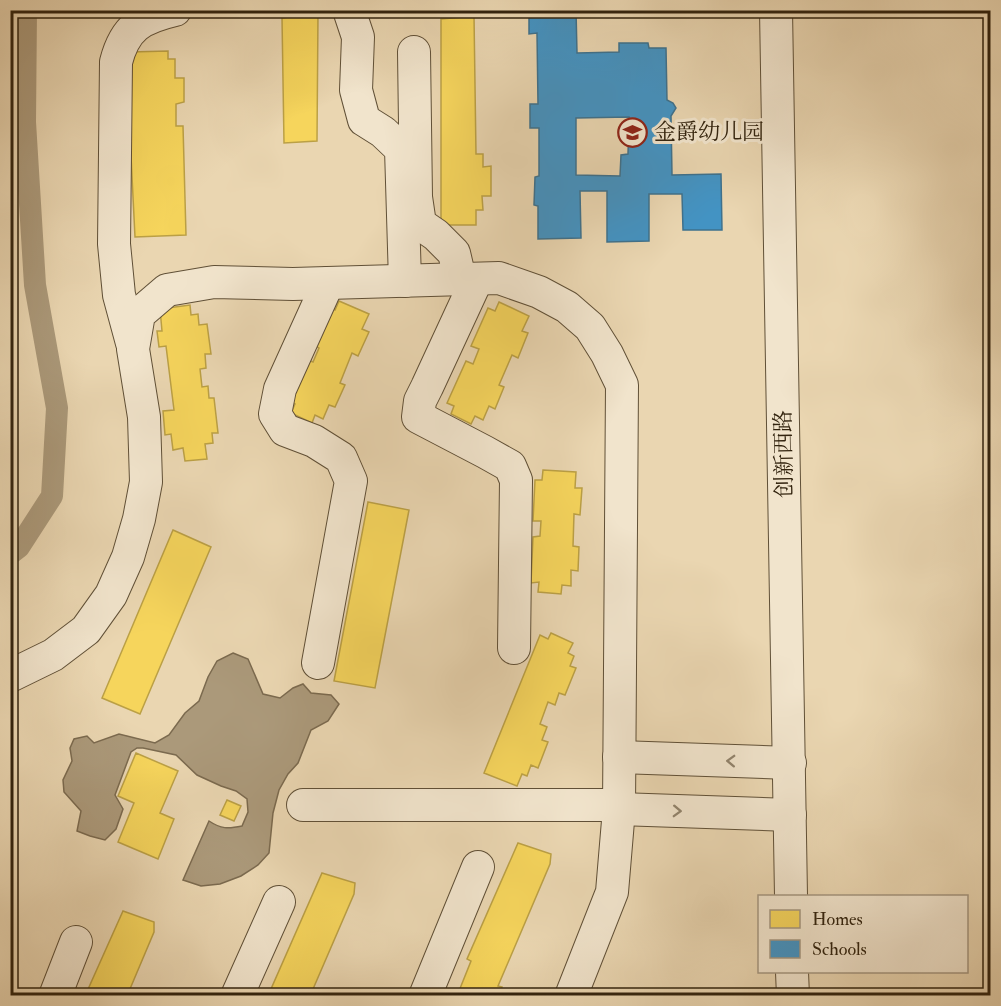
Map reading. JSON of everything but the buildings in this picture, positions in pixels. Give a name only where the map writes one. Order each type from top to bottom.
[{"type":"street","points":[[10,676],[53,654],[86,630],[111,595],[128,557],[139,519],[146,482],[144,417],[133,349],[119,295],[114,244],[116,62],[120,46],[129,32],[149,17],[175,10]]},
{"type":"street","points":[[349,10],[358,37],[356,90],[364,120],[383,132],[401,149],[405,281]]},
{"type":"street","name":"创新西路","points":[[776,10],[791,895]]},
{"type":"street","points":[[414,52],[416,197],[420,224],[436,235],[454,253],[469,279]]},
{"type":"street","points":[[133,349],[138,314],[167,290],[214,282],[293,284],[499,278],[539,292],[567,307],[590,327],[607,354],[622,385],[619,807],[612,892],[571,996]]},
{"type":"street","points":[[469,279],[420,401],[418,417],[510,466],[516,480],[514,648]]},
{"type":"street","points":[[318,663],[351,481],[341,458],[314,441],[285,430],[275,414],[279,389],[328,283]]},
{"type":"street","points":[[619,757],[789,763]]},
{"type":"street","points":[[303,805],[619,807],[790,815]]},
{"type":"street","points":[[425,996],[478,867]]},
{"type":"street","points":[[237,996],[279,902]]},
{"type":"street","points":[[55,996],[76,942]]},
{"type":"street","points":[[792,973],[793,996]]},
{"type":"shaded area","points":[[233,653],[248,659],[263,694],[280,698],[303,684],[311,693],[331,695],[339,704],[328,721],[311,730],[298,763],[288,774],[279,790],[273,813],[269,853],[258,865],[241,876],[220,884],[201,886],[183,880],[209,821],[225,828],[242,826],[248,812],[247,799],[236,791],[197,775],[176,755],[143,748],[137,748],[131,752],[115,795],[123,809],[116,829],[105,840],[77,831],[81,811],[64,792],[63,780],[72,761],[70,748],[74,739],[87,736],[94,743],[119,734],[155,743],[169,735],[185,713],[199,701],[217,661]]},
{"type":"waterway","points":[[10,554],[19,547],[52,496],[57,408],[35,285],[25,122],[26,10]]},
{"type":"place","name":"金爵幼儿园","points":[[633,132]]}]
